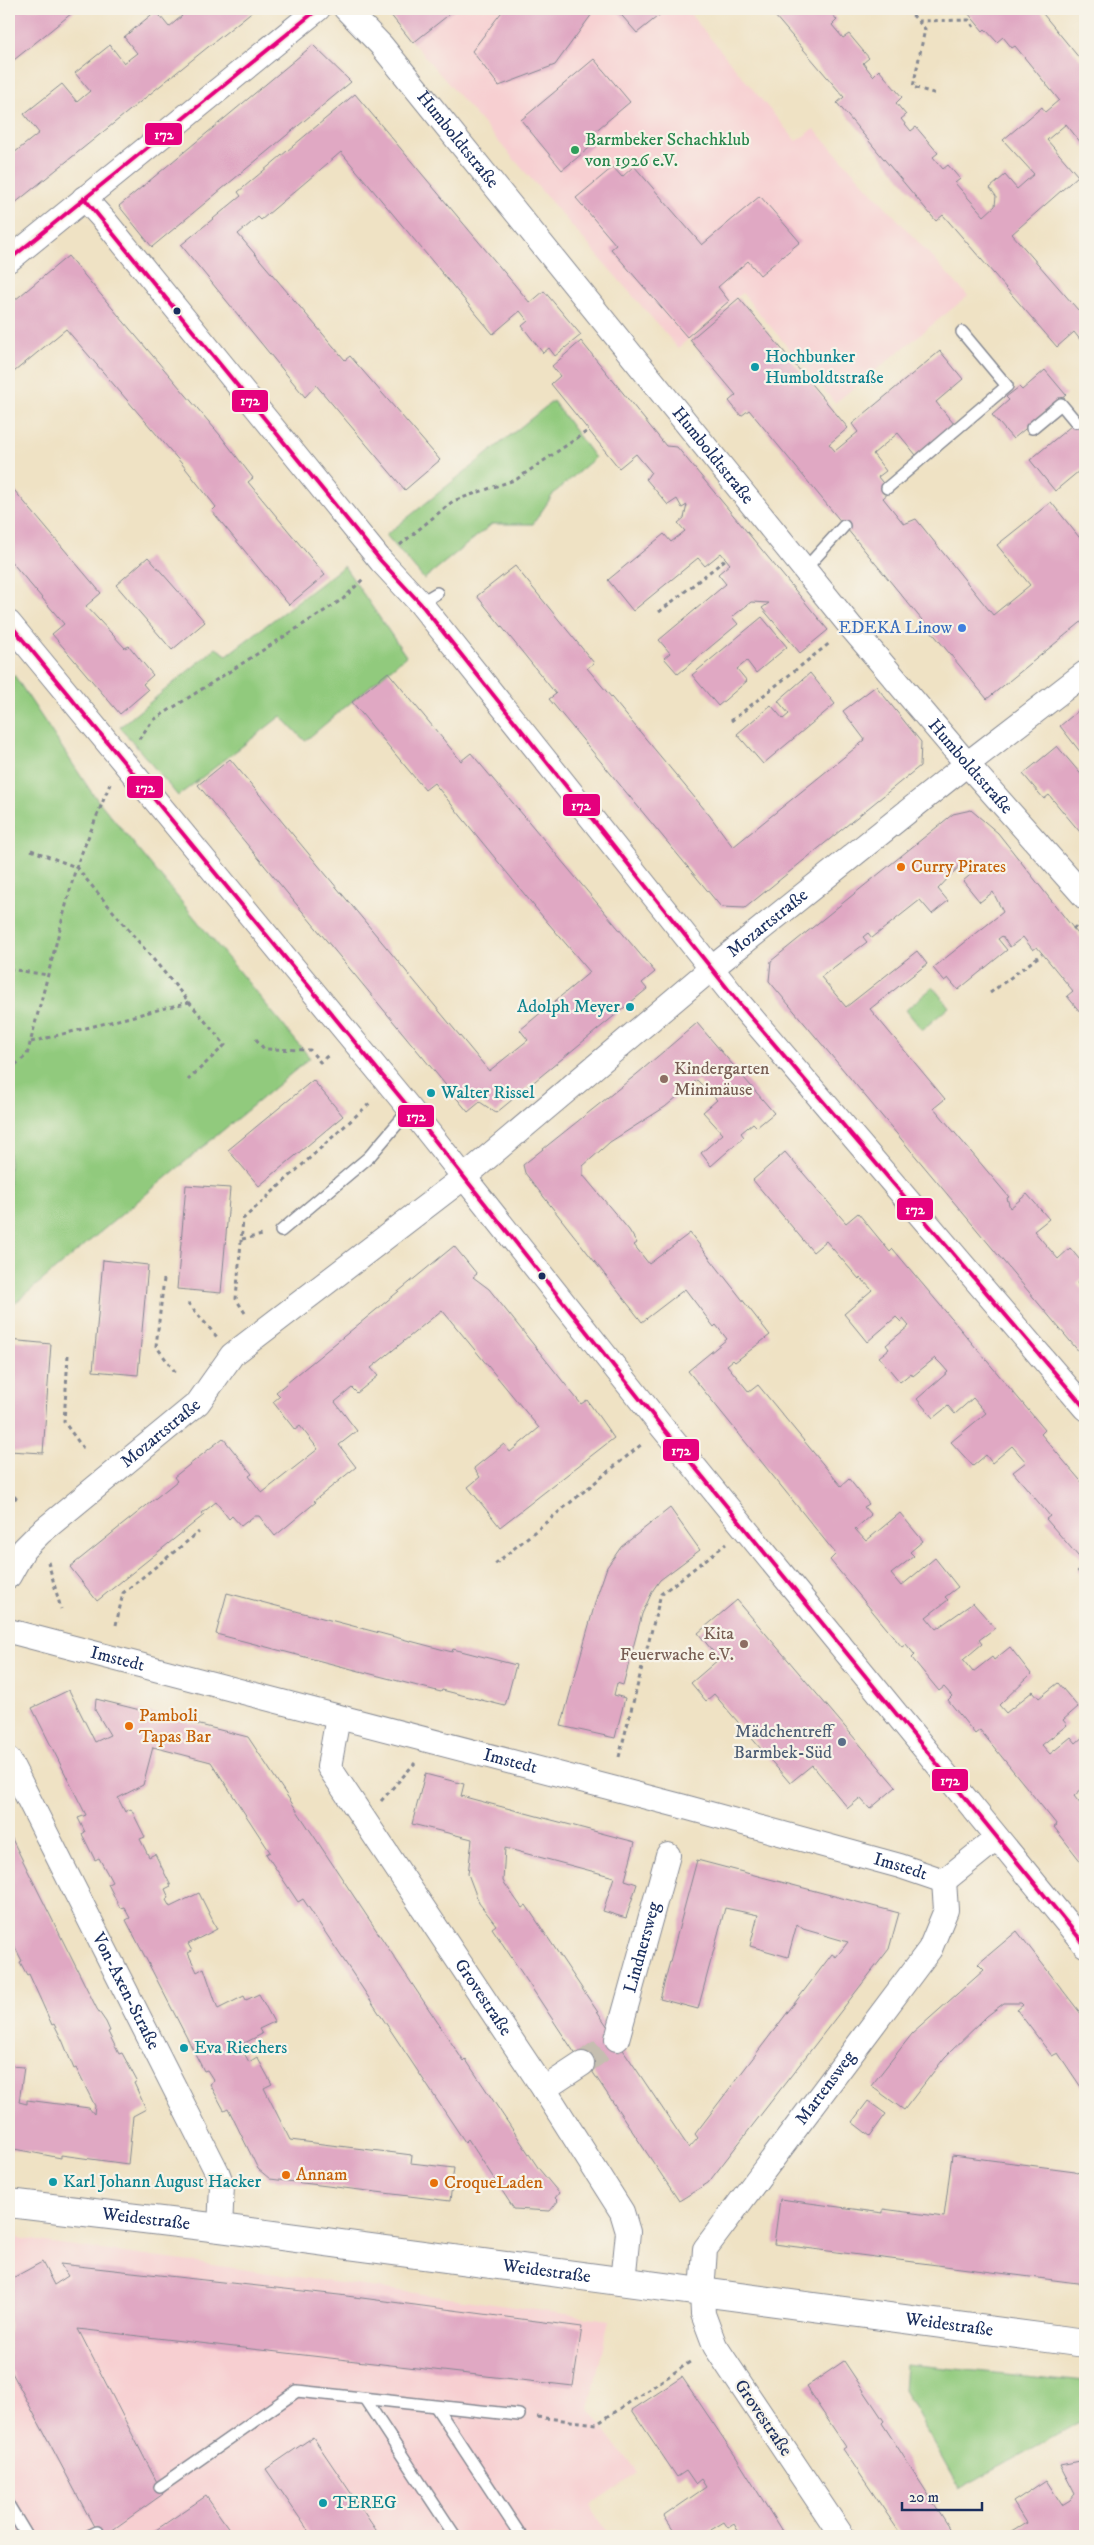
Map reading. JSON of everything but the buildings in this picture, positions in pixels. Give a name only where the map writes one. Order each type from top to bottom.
[{"type":"street","points":[[9,260],[318,9]]},
{"type":"street","name":"Humboldtstraße","points":[[346,9],[381,45],[851,627],[967,764],[1085,897]]},
{"type":"street","points":[[84,198],[105,221],[381,561],[428,598],[739,1003],[1085,1408]]},
{"type":"street","points":[[9,623],[410,1109],[463,1178],[746,1529],[1085,1945]]},
{"type":"street","name":"Mozartstraße","points":[[9,1576],[24,1550],[40,1533],[198,1403],[232,1355],[463,1178],[712,968],[967,764],[1085,673]]},
{"type":"street","name":"Imstedt","points":[[9,1631],[833,1847],[944,1881],[997,1838]]},
{"type":"street","name":"Grovestraße","points":[[338,1717],[329,1767],[544,2089],[622,2212],[628,2232],[623,2282]]},
{"type":"street","name":"Von-Axen-Straße","points":[[9,1760],[217,2172],[222,2185],[220,2228]]},
{"type":"street","name":"Lindnersweg","points":[[618,2039],[668,1855]]},
{"type":"street","name":"Martensweg","points":[[702,2293],[704,2256],[709,2241],[930,1949],[946,1910],[944,1881]]},
{"type":"street","points":[[544,2089],[582,2064]]},
{"type":"street","name":"Weidestraße","points":[[9,2203],[220,2228],[1085,2343]]},
{"type":"street","name":"Grovestraße","points":[[702,2293],[703,2314],[715,2346],[842,2536]]},
{"type":"lane","points":[[888,488],[1007,386],[962,332]]},
{"type":"lane","points":[[1032,428],[1061,404],[1076,422]]},
{"type":"lane","points":[[805,570],[844,526]]},
{"type":"lane","points":[[281,1231],[369,1157],[410,1109]]},
{"type":"lane","points":[[160,2487],[297,2391],[518,2415]]},
{"type":"lane","points":[[365,2399],[455,2536]]},
{"type":"lane","points":[[436,2407],[521,2536]]},
{"type":"lane","points":[[9,2506],[27,2536]]},
{"type":"path","points":[[907,9],[925,29],[913,87],[937,94]]},
{"type":"path","points":[[918,21],[969,20],[973,26],[977,24]]},
{"type":"path","points":[[9,1070],[27,1055],[76,867],[109,786],[123,762],[152,721],[342,599],[381,561],[453,501],[517,480],[589,430]]},
{"type":"path","points":[[659,612],[726,559]]},
{"type":"path","points":[[731,721],[851,627]]},
{"type":"path","points":[[30,850],[76,867],[225,1044],[188,1080]]},
{"type":"path","points":[[990,993],[1042,954]]},
{"type":"path","points":[[9,969],[48,975]]},
{"type":"path","points":[[31,1042],[189,1002]]},
{"type":"path","points":[[256,1039],[264,1049],[310,1050],[320,1062],[330,1054]]},
{"type":"path","points":[[247,1315],[236,1299],[243,1219],[370,1102]]},
{"type":"path","points":[[164,1279],[156,1346],[176,1373]]},
{"type":"path","points":[[188,1303],[218,1338]]},
{"type":"path","points":[[68,1355],[64,1422],[84,1448]]},
{"type":"path","points":[[495,1564],[642,1444]]},
{"type":"path","points":[[9,1490],[19,1502]]},
{"type":"path","points":[[619,1757],[661,1594],[746,1529]]},
{"type":"path","points":[[116,1625],[123,1594],[199,1532]]},
{"type":"path","points":[[40,1533],[60,1609]]},
{"type":"path","points":[[364,1820],[433,1741]]},
{"type":"path","points":[[518,2415],[597,2424],[715,2346]]},
{"type":"shaded area","points":[[456,9],[686,9],[796,141],[814,129],[968,296],[835,403],[742,293],[678,348],[413,43]]},
{"type":"shaded area","points":[[9,2237],[609,2320],[589,2409],[637,2473],[590,2505],[610,2536],[9,2536]]},
{"type":"green space","points":[[553,401],[595,458],[554,493],[533,524],[492,524],[424,579],[386,535]]},
{"type":"green space","points":[[344,566],[406,656],[305,741],[281,716],[178,796],[120,727],[216,648],[227,655]]},
{"type":"green space","points":[[14,675],[92,793],[310,1058],[9,1308],[9,679]]},
{"type":"green space","points":[[933,987],[949,1007],[922,1030],[906,1010]]},
{"type":"green space","points":[[906,2364],[1085,2382],[1085,2419],[959,2489],[904,2390]]},
{"type":"tunnel","points":[[582,2064],[617,2039]]},
{"type":"transit line","name":"172","points":[[9,260],[318,9]]},
{"type":"transit line","name":"172","points":[[84,198],[381,561],[420,603],[739,1003],[1085,1408]]},
{"type":"transit line","name":"172","points":[[9,623],[410,1109],[662,1427],[1085,1945]]},
{"type":"place","name":"Barmbeker Schachklub von 1926 e.V.","points":[[575,150]]},
{"type":"place","name":"Hochbunker Humboldtstraße","points":[[755,367]]},
{"type":"place","name":"EDEKA Linow","points":[[962,628]]},
{"type":"place","name":"Curry Pirates","points":[[901,867]]},
{"type":"place","name":"Adolph Meyer","points":[[630,1007]]},
{"type":"place","name":"Kindergarten Minimäuse","points":[[664,1079]]},
{"type":"place","name":"Walter Rissel","points":[[431,1093]]},
{"type":"place","name":"Kita Feuerwache e.V.","points":[[744,1644]]},
{"type":"place","name":"Pamboli Tapas Bar","points":[[129,1726]]},
{"type":"place","name":"Mädchentreff Barmbek-Süd","points":[[842,1742]]},
{"type":"place","name":"Eva Riechers","points":[[184,2048]]},
{"type":"place","name":"Annam","points":[[286,2175]]},
{"type":"place","name":"Karl Johann August Hacker","points":[[53,2182]]},
{"type":"place","name":"CroqueLaden","points":[[434,2183]]},
{"type":"place","name":"TEREG","points":[[323,2503]]}]
